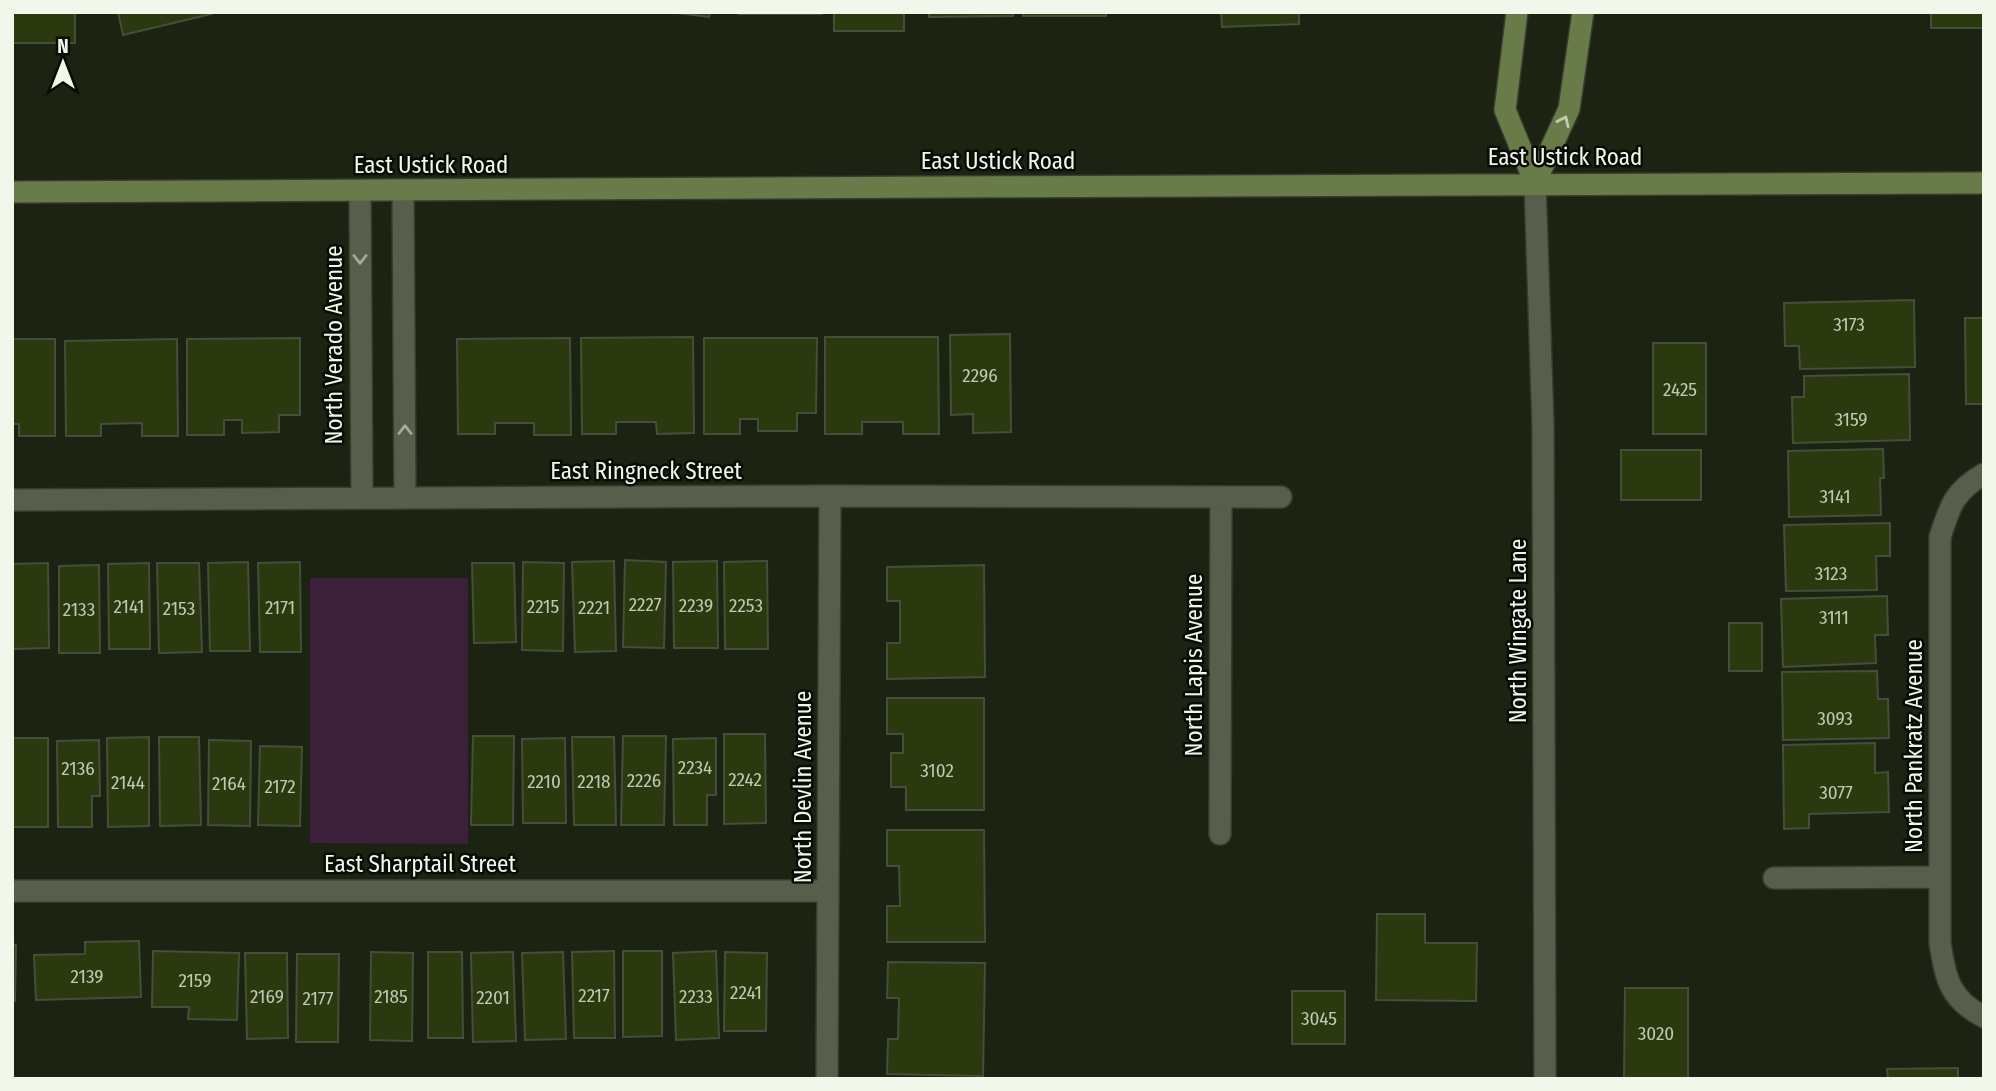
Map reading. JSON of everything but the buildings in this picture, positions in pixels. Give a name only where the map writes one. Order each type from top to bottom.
[{"type":"main road","points":[[1517,12],[1505,110],[1535,183]]},
{"type":"main road","points":[[1535,183],[1569,109],[1583,12]]},
{"type":"main road","name":"East Ustick Road","points":[[12,192],[1984,183]]},
{"type":"street","name":"North Wingate Lane","points":[[1535,183],[1544,440],[1545,1079]]},
{"type":"street","name":"North Verado Avenue","points":[[360,191],[362,498]]},
{"type":"street","points":[[403,191],[405,498]]},
{"type":"street","name":"North Pankratz Avenue","points":[[1976,479],[1950,505],[1940,537],[1940,943],[1947,981],[1976,1013]]},
{"type":"street","name":"North Devlin Avenue","points":[[827,1079],[830,496]]},
{"type":"street","name":"North Lapis Avenue","points":[[1220,834],[1221,497]]},
{"type":"street","name":"East Ringneck Street","points":[[12,500],[1281,497]]},
{"type":"street","points":[[1774,878],[1940,877]]},
{"type":"street","name":"East Sharptail Street","points":[[12,891],[828,891]]},
{"type":"shaded area","points":[[310,578],[468,578],[468,844],[310,843]]}]
